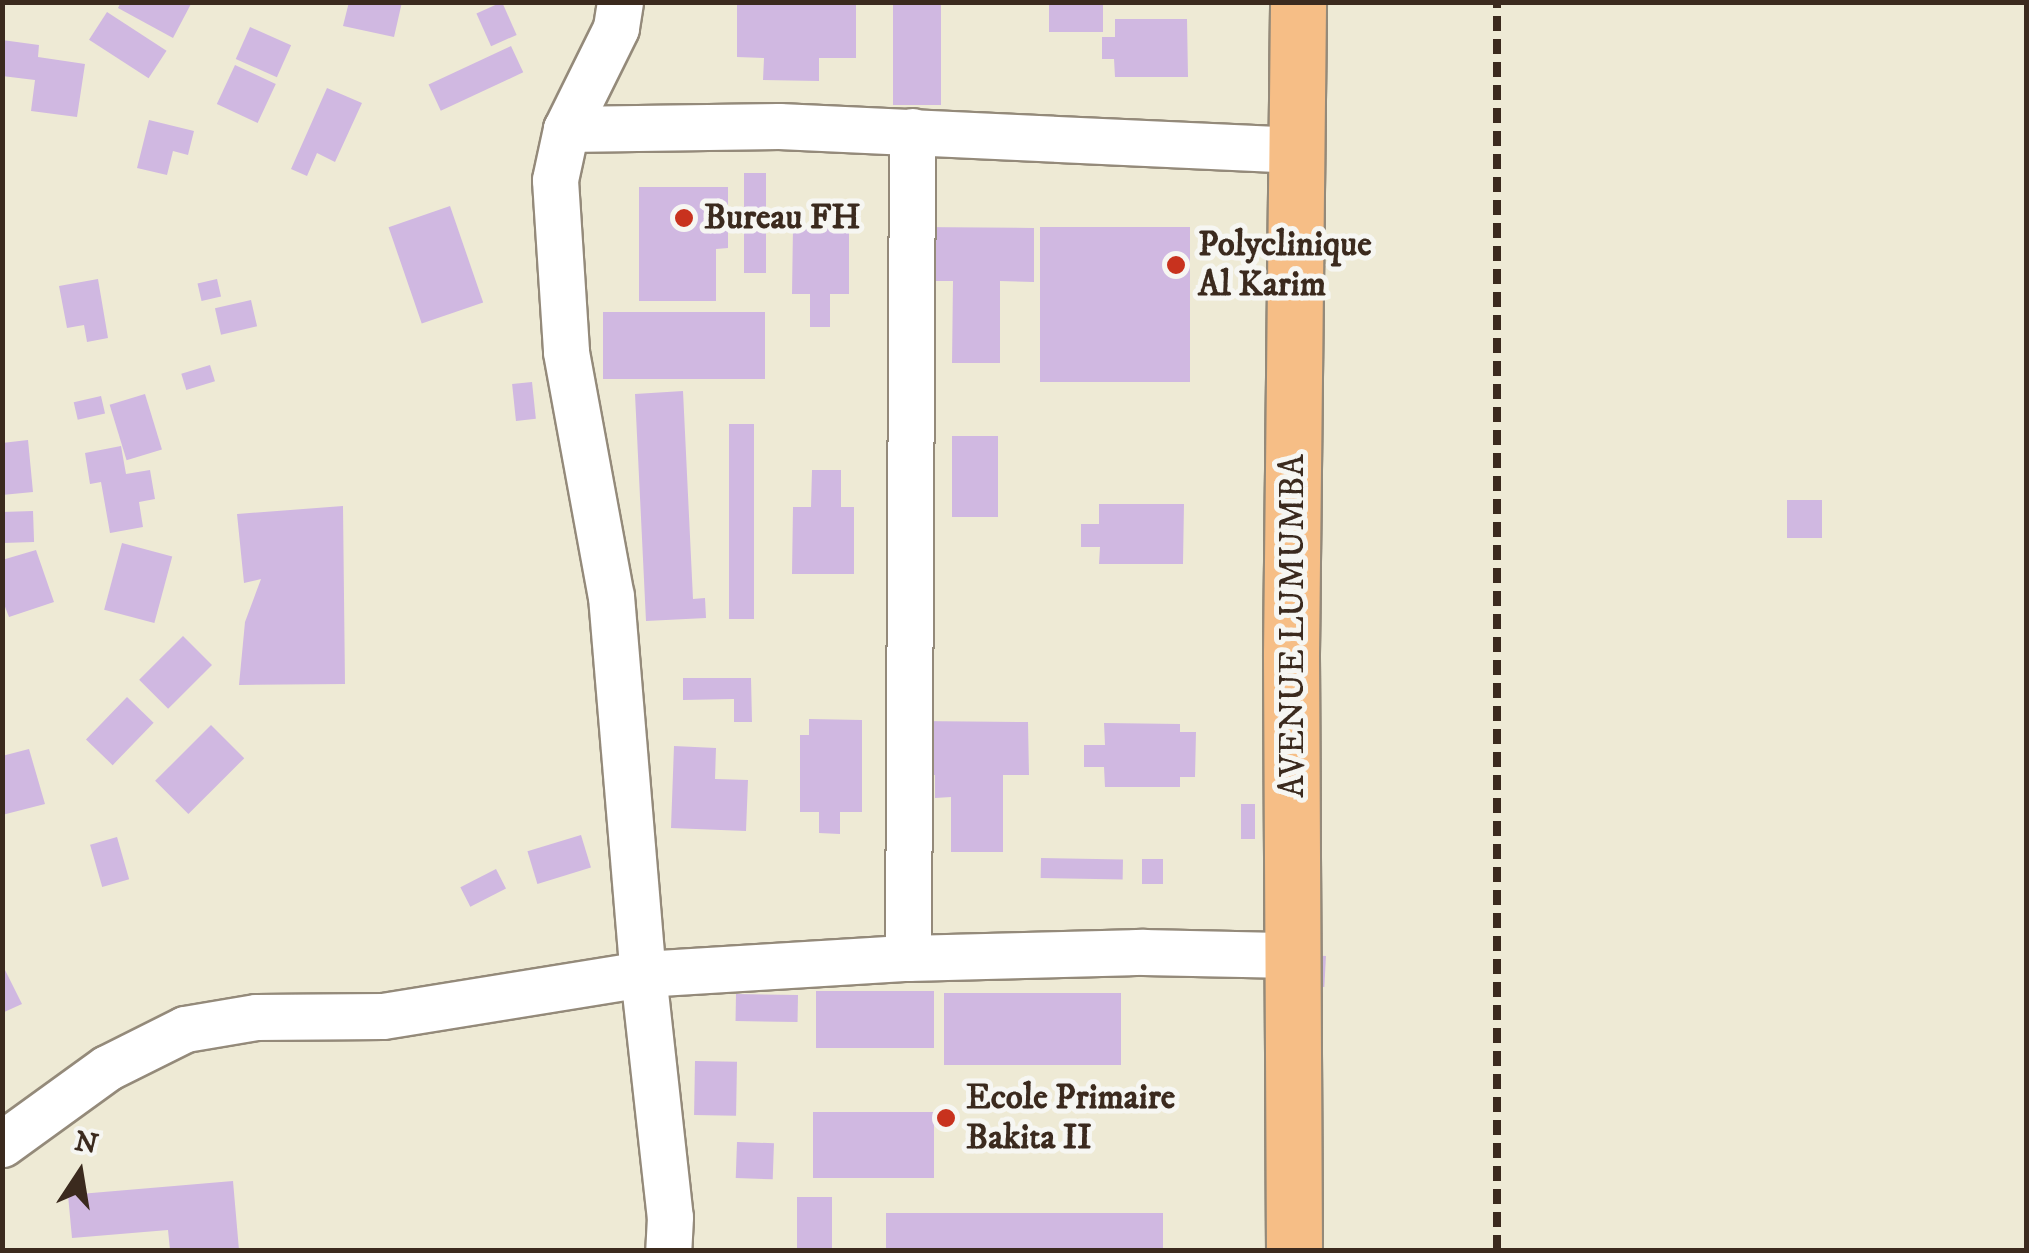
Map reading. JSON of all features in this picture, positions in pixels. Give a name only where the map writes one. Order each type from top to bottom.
[{"type":"highway","name":"AVENUE LUMUMBA","points":[[1294,1250],[1291,654],[1298,2]]},
{"type":"street","points":[[620,2],[616,28],[566,129],[555,180],[566,352],[611,596],[670,1217],[668,1250]]},
{"type":"street","points":[[566,129],[778,126],[1298,150]]},
{"type":"street","points":[[908,958],[912,131]]},
{"type":"street","points":[[2,1144],[107,1068],[185,1029],[256,1017],[383,1016],[644,974],[908,958],[1143,952],[1292,954]]},
{"type":"building","points":[[121,2],[192,2],[173,38],[118,8]]},
{"type":"building","points":[[349,2],[402,2],[394,37],[343,26]]},
{"type":"building","points":[[502,2],[517,35],[491,46],[476,13]]},
{"type":"building","points":[[737,2],[856,2],[856,58],[819,58],[819,81],[763,80],[764,58],[737,57]]},
{"type":"building","points":[[893,2],[941,2],[941,105],[893,105]]},
{"type":"building","points":[[1049,2],[1103,2],[1103,32],[1049,32]]},
{"type":"building","points":[[107,12],[167,51],[149,78],[89,40]]},
{"type":"building","points":[[1115,19],[1187,19],[1188,77],[1115,77],[1114,59],[1102,59],[1102,37],[1115,37]]},
{"type":"building","points":[[250,27],[291,45],[277,77],[236,59]]},
{"type":"building","points":[[2,40],[39,45],[38,57],[85,64],[77,117],[31,111],[35,80],[2,76]]},
{"type":"building","points":[[511,46],[523,72],[441,111],[429,84]]},
{"type":"building","points":[[235,65],[276,84],[258,123],[217,104]]},
{"type":"building","points":[[327,88],[362,103],[335,162],[317,153],[307,176],[291,169]]},
{"type":"building","points":[[149,120],[194,131],[188,155],[173,151],[167,175],[137,168]]},
{"type":"building","points":[[744,173],[766,173],[766,273],[744,273]]},
{"type":"building","name":"Bureau FH","points":[[639,187],[728,187],[728,248],[716,249],[716,301],[639,301]]},
{"type":"building","points":[[450,206],[483,302],[422,324],[389,227]]},
{"type":"building","points":[[793,227],[849,227],[849,294],[830,294],[830,327],[810,327],[810,294],[792,294]]},
{"type":"building","points":[[915,227],[1034,228],[1034,282],[1000,281],[1000,363],[952,363],[953,281],[916,281]]},
{"type":"building","points":[[1040,227],[1190,227],[1190,382],[1040,382]]},
{"type":"building","points":[[98,279],[108,338],[87,342],[84,325],[67,328],[59,286]]},
{"type":"building","points":[[217,279],[221,297],[202,301],[198,283]]},
{"type":"building","points":[[251,300],[257,326],[221,335],[215,308]]},
{"type":"building","points":[[603,312],[765,312],[765,379],[603,379]]},
{"type":"building","points":[[210,365],[215,381],[186,390],[181,374]]},
{"type":"building","points":[[532,382],[536,419],[516,421],[512,384]]},
{"type":"building","points":[[683,391],[693,599],[705,598],[706,618],[646,621],[635,394]]},
{"type":"building","points":[[145,394],[162,449],[127,460],[110,405]]},
{"type":"building","points":[[101,396],[105,414],[78,420],[74,402]]},
{"type":"building","points":[[729,424],[754,424],[754,619],[729,619]]},
{"type":"building","points":[[952,436],[998,436],[998,517],[952,517]]},
{"type":"building","points":[[28,440],[33,492],[2,495],[2,443]]},
{"type":"building","points":[[121,446],[126,474],[150,470],[155,499],[139,502],[143,527],[110,533],[101,482],[90,484],[85,453]]},
{"type":"building","points":[[812,470],[841,470],[841,507],[854,507],[854,574],[792,574],[793,507],[811,507]]},
{"type":"building","points":[[1787,500],[1822,500],[1822,538],[1787,538]]},
{"type":"building","points":[[1099,504],[1184,504],[1183,564],[1099,564],[1100,547],[1081,547],[1081,524],[1099,524]]},
{"type":"building","points":[[343,506],[345,684],[239,685],[245,622],[261,579],[244,583],[237,514]]},
{"type":"building","points":[[33,511],[34,542],[3,543],[2,512]]},
{"type":"building","points":[[122,543],[172,556],[154,623],[104,610]]},
{"type":"building","points":[[36,550],[54,602],[9,617],[2,599],[2,560]]},
{"type":"building","points":[[183,636],[212,665],[168,709],[139,680]]},
{"type":"building","points":[[683,678],[751,678],[752,722],[734,722],[734,699],[683,700]]},
{"type":"building","points":[[127,697],[154,723],[113,765],[86,739]]},
{"type":"building","points":[[809,719],[862,720],[862,812],[840,812],[840,834],[819,833],[819,812],[800,812],[800,735],[809,735]]},
{"type":"building","points":[[917,721],[1028,722],[1029,775],[1003,775],[1003,852],[951,852],[951,797],[935,798],[935,775],[917,775]]},
{"type":"building","points":[[1104,723],[1180,724],[1180,732],[1196,732],[1195,777],[1180,777],[1180,787],[1105,787],[1104,767],[1084,767],[1084,745],[1105,745]]},
{"type":"building","points":[[211,725],[244,758],[188,814],[155,781]]},
{"type":"building","points":[[674,746],[716,748],[715,779],[748,780],[746,831],[671,828]]},
{"type":"building","points":[[29,749],[45,804],[2,815],[2,756]]},
{"type":"building","points":[[1241,804],[1255,804],[1255,839],[1241,839]]},
{"type":"building","points":[[581,835],[591,868],[537,884],[527,851]]},
{"type":"building","points":[[117,837],[129,879],[102,887],[90,845]]},
{"type":"building","points":[[1041,858],[1123,859],[1123,879],[1041,878]]},
{"type":"building","points":[[1142,859],[1163,859],[1163,884],[1142,884]]},
{"type":"building","points":[[496,869],[506,889],[470,907],[460,887]]},
{"type":"building","points":[[1305,955],[1326,956],[1324,987],[1303,986]]},
{"type":"building","points":[[2,964],[22,1004],[2,1013]]},
{"type":"building","points":[[816,991],[934,991],[934,1048],[816,1048]]},
{"type":"building","points":[[944,993],[1121,993],[1121,1065],[944,1065]]},
{"type":"building","points":[[736,994],[798,995],[798,1022],[736,1021]]},
{"type":"building","points":[[695,1061],[737,1062],[736,1116],[694,1115]]},
{"type":"building","points":[[813,1112],[934,1112],[934,1178],[813,1178]]},
{"type":"building","points":[[737,1142],[774,1143],[773,1179],[736,1178]]},
{"type":"building","points":[[233,1181],[239,1250],[170,1250],[168,1230],[72,1238],[68,1195]]},
{"type":"building","points":[[797,1197],[832,1197],[832,1250],[797,1250]]},
{"type":"building","points":[[886,1213],[1163,1213],[1163,1250],[886,1250]]},
{"type":"railway","points":[[1497,2],[1497,1250]]},
{"type":"place","name":"Bureau FH","points":[[684,218]]},
{"type":"place","name":"Polyclinique Al Karim","points":[[1176,265]]},
{"type":"place","name":"Ecole Primaire Bakita II","points":[[946,1118]]}]
